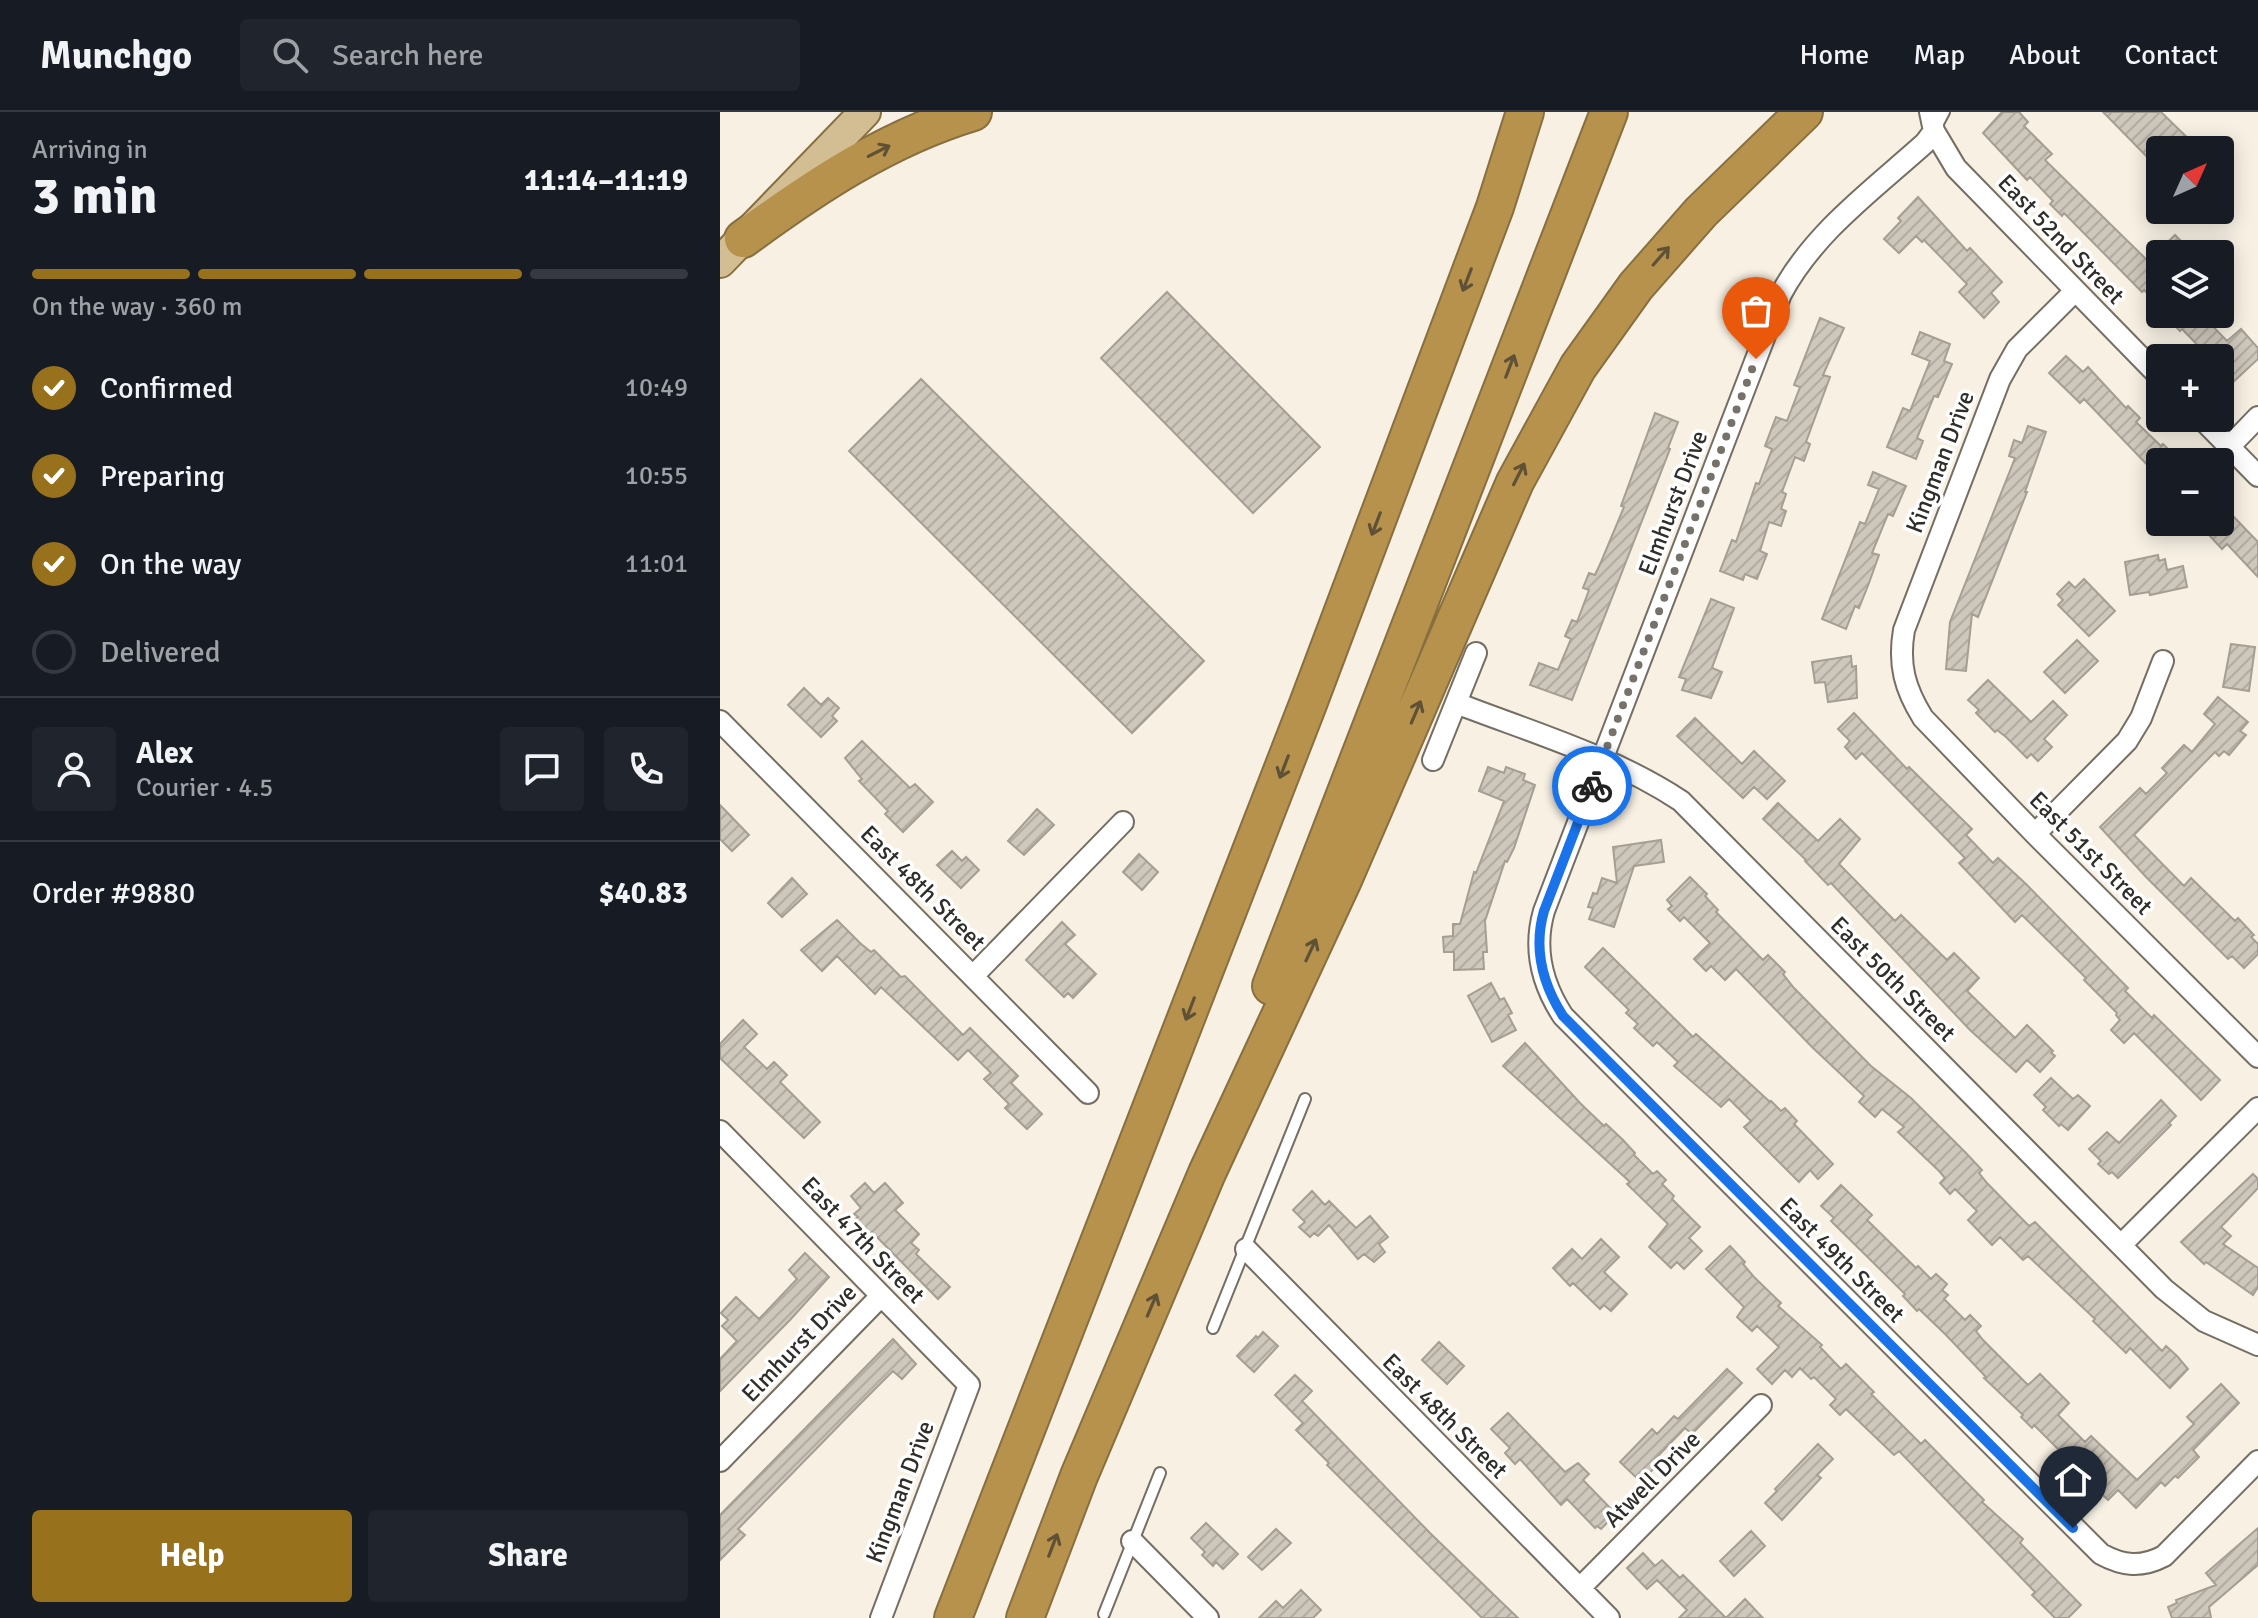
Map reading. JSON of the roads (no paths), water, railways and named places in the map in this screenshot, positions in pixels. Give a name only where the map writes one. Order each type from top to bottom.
[{"type":"highway","points":[[726,255],[804,194],[843,170],[906,122],[973,112]]},
{"type":"highway","points":[[953,1618],[1308,704],[1495,207],[1525,112]]},
{"type":"highway","points":[[1495,207],[1538,112]]},
{"type":"highway","points":[[1207,1173],[1278,964],[1609,112]]},
{"type":"highway","points":[[1025,1618],[1079,1476],[1207,1173],[1343,880],[1515,482],[1545,424],[1578,367],[1636,286],[1701,212],[1804,112]]},
{"type":"main road","points":[[726,255],[865,112]]},
{"type":"street","name":"East 52nd Street","points":[[1932,122],[1956,168],[2146,363]]},
{"type":"street","name":"Elmhurst Drive","points":[[1540,964],[1538,942],[1544,911],[1781,294],[1814,243],[1925,143],[1932,122]]},
{"type":"street","name":"Kingman Drive","points":[[1903,676],[1901,647],[1904,630],[2000,379],[2017,349],[2075,291]]},
{"type":"street","points":[[2229,447],[2258,417]]},
{"type":"street","points":[[2215,432],[2258,476]]},
{"type":"street","points":[[1433,760],[1476,653]]},
{"type":"street","points":[[2035,834],[2127,741],[2141,718],[2163,661]]},
{"type":"street","name":"East 51st Street","points":[[1903,676],[1909,696],[1923,718],[2258,1057]]},
{"type":"street","name":"East 50th Street","points":[[1456,703],[1602,760],[1656,784],[1681,801],[2164,1289],[2204,1321],[2258,1345]]},
{"type":"street","name":"East 48th Street","points":[[720,721],[1088,1093]]},
{"type":"street","points":[[973,976],[1123,822]]},
{"type":"street","name":"East 49th Street","points":[[1540,964],[1552,999],[1563,1016],[2094,1549],[2117,1562],[2134,1565],[2148,1563],[2167,1554],[2258,1461]]},
{"type":"street","points":[[2121,1245],[2258,1108]]},
{"type":"street","name":"East 47th Street","points":[[720,1131],[969,1385]]},
{"type":"street","name":"East 48th Street","points":[[1246,1249],[1609,1618]]},
{"type":"street","name":"Elmhurst Drive","points":[[720,1461],[881,1296]]},
{"type":"street","name":"Kingman Drive","points":[[881,1618],[969,1385]]},
{"type":"street","name":"Atwell Drive","points":[[1580,1588],[1761,1405]]},
{"type":"street","points":[[1132,1541],[1208,1618]]},
{"type":"lane","name":"Elmhurst Drive","points":[[1932,122],[1944,112]]},
{"type":"lane","points":[[1213,1328],[1305,1099]]},
{"type":"lane","points":[[1104,1614],[1160,1473]]}]
